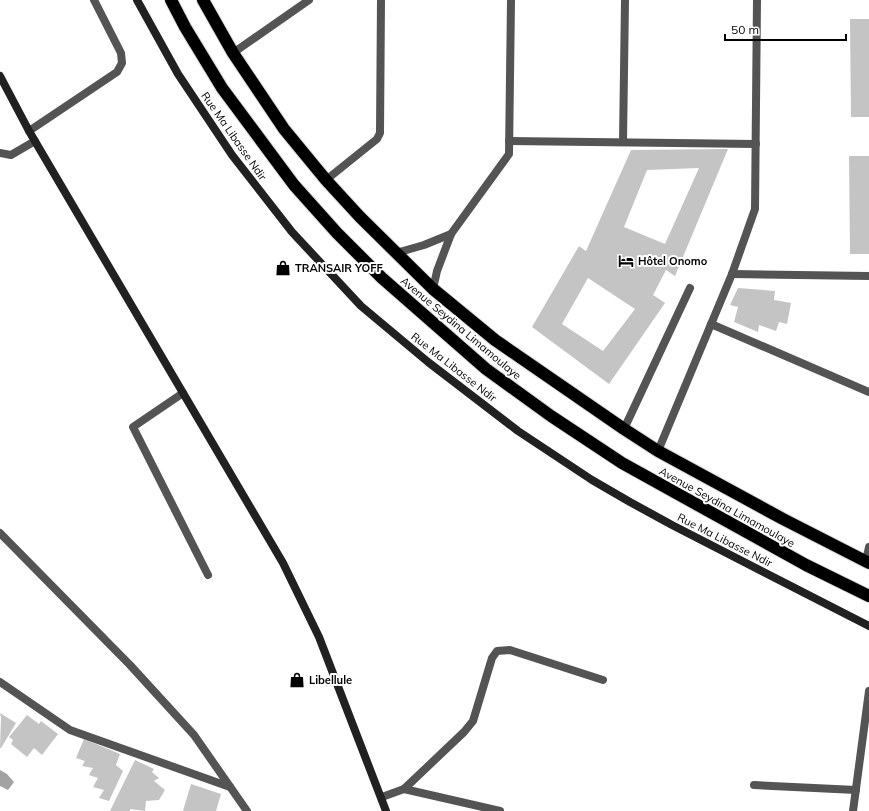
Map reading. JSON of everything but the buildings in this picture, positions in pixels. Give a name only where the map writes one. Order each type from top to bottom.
[{"type":"highway","name":"Avenue Seydina Limamoulaye","points":[[171,0],[185,27],[222,88],[294,185],[337,233],[382,278],[468,354],[486,369],[551,416],[622,463],[806,565],[869,596]]},
{"type":"highway","name":"Avenue Seydina Limamoulaye","points":[[203,0],[233,53],[284,129],[326,180],[433,289],[495,340],[624,430],[658,451],[783,520],[867,562]]},
{"type":"street","points":[[29,131],[117,72],[122,63],[121,53],[94,0]]},
{"type":"street","name":"Rue Ma Libasse Ndir","points":[[137,0],[178,74],[232,155],[292,232],[361,306],[428,362],[518,431],[592,480],[672,525],[869,626]]},
{"type":"street","points":[[233,53],[309,0]]},
{"type":"street","points":[[326,180],[377,139],[380,133],[382,0]]},
{"type":"street","points":[[433,289],[437,271],[451,234],[509,154],[511,0]]},
{"type":"street","points":[[623,142],[624,0]]},
{"type":"street","points":[[658,451],[732,274],[755,209],[757,0]]},
{"type":"street","points":[[0,76],[29,131],[283,563],[319,637],[382,797],[386,811]]},
{"type":"street","points":[[0,153],[11,156],[35,141]]},
{"type":"street","points":[[509,141],[756,144]]},
{"type":"street","points":[[396,253],[424,245],[451,234]]},
{"type":"street","points":[[732,274],[869,276]]},
{"type":"street","points":[[624,430],[690,288]]},
{"type":"street","points":[[711,324],[869,392]]},
{"type":"street","points":[[183,393],[133,427],[208,575]]},
{"type":"street","points":[[0,533],[130,665],[194,735],[247,811]]},
{"type":"street","points":[[867,562],[869,547]]},
{"type":"street","points":[[382,797],[404,789],[464,732],[473,721],[492,658],[497,651],[510,650],[603,680]]},
{"type":"street","points":[[0,682],[70,730],[230,787]]},
{"type":"street","points":[[854,811],[869,691]]},
{"type":"street","points":[[754,785],[856,790]]},
{"type":"street","points":[[404,789],[470,807],[500,811]]},
{"type":"shaded area","points":[[0,770],[7,774],[14,782],[8,790],[0,786]]},
{"type":"place","name":"Hôtel Onomo","points":[[626,261]]},
{"type":"place","name":"TRANSAIR YOFF","points":[[283,268]]},
{"type":"place","name":"Libellule","points":[[297,680]]}]
